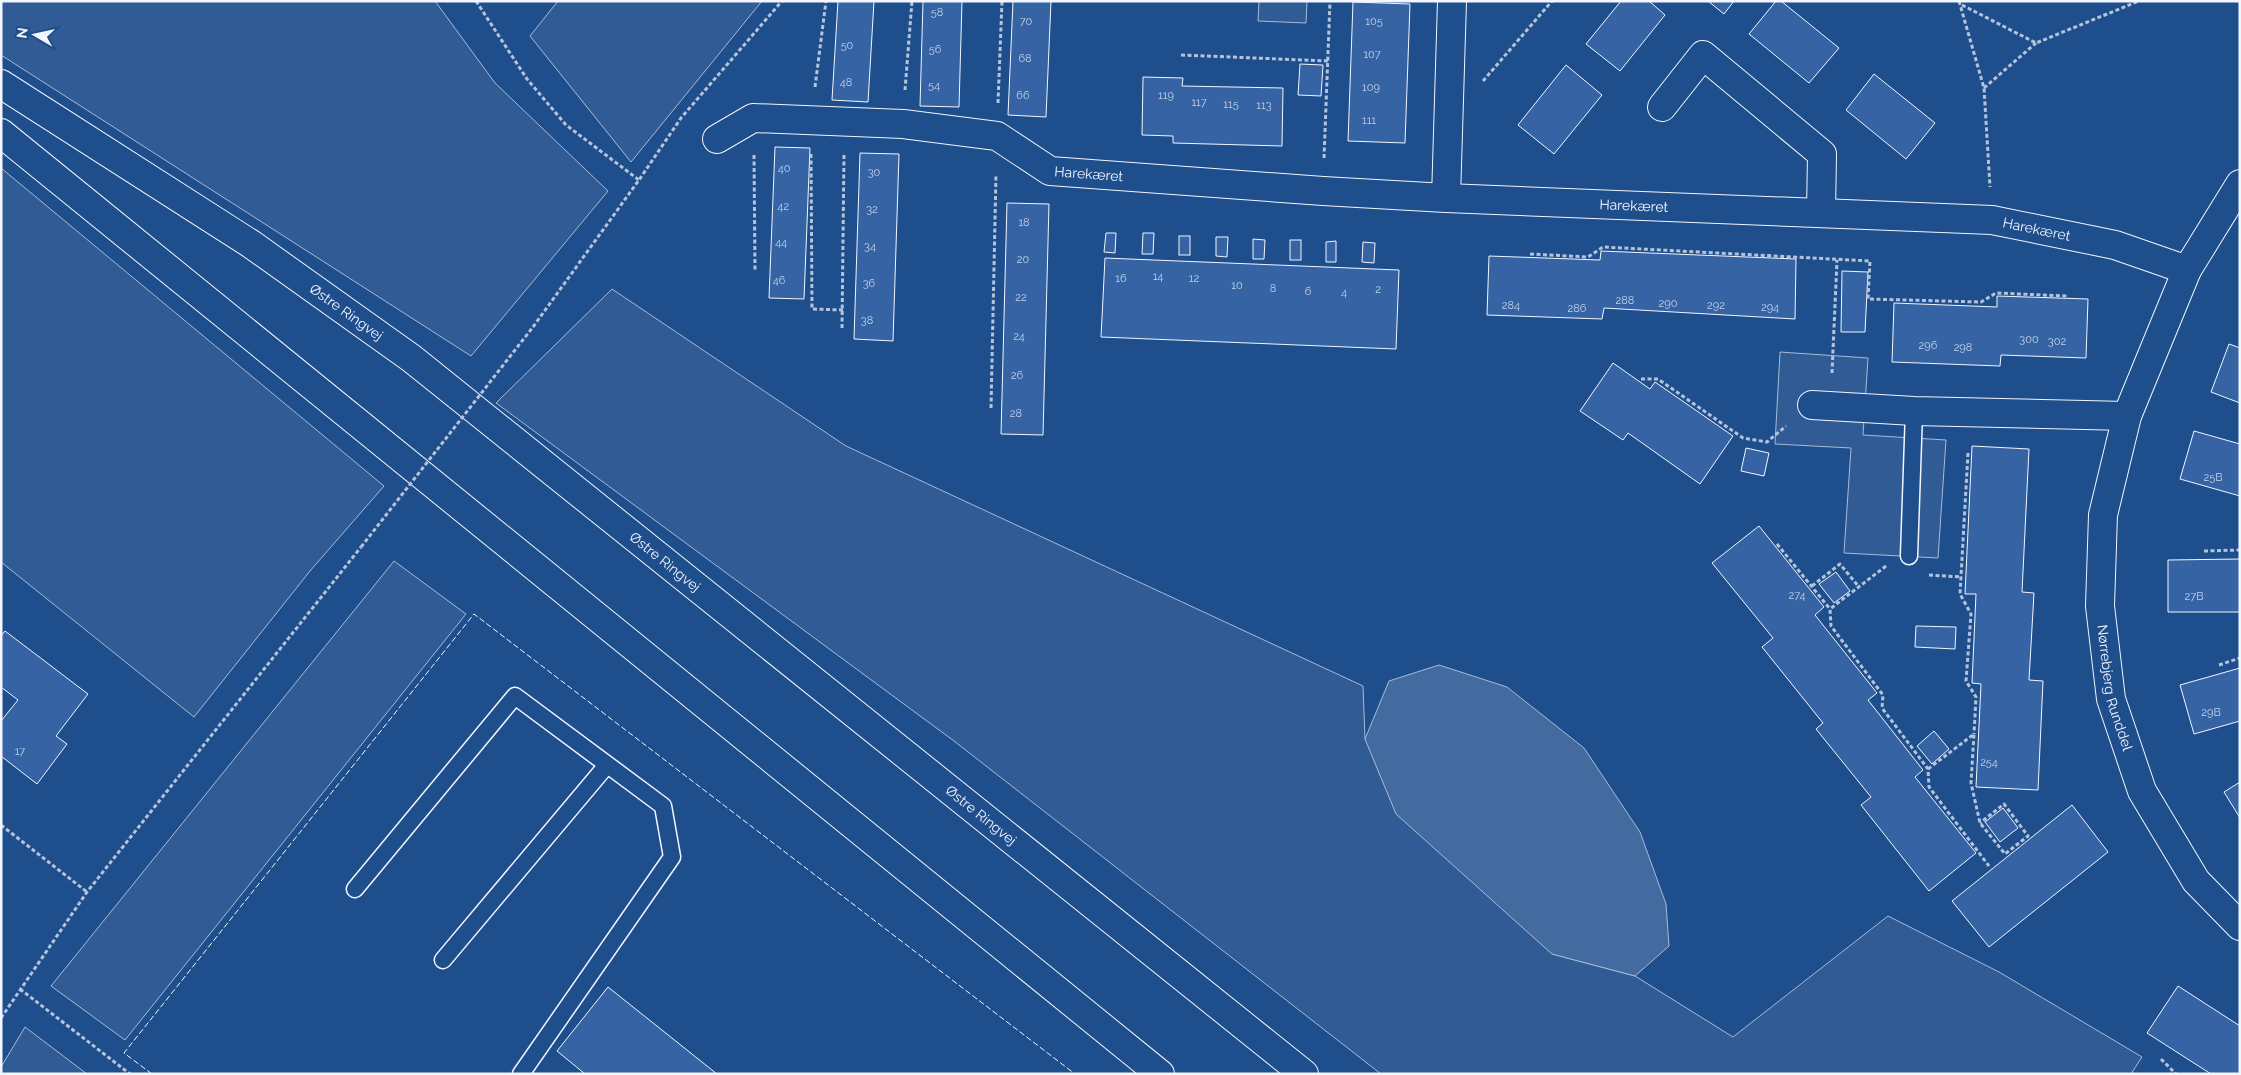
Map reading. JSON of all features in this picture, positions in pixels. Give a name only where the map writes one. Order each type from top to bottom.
[{"type":"main road","points":[[1446,198],[1452,1]]},
{"type":"main road","points":[[1662,107],[1703,55],[1822,154],[1821,213]]},
{"type":"main road","name":"Østre Ringvej","points":[[1,84],[251,244],[411,358],[1304,1074]]},
{"type":"main road","name":"Harekæret","points":[[753,118],[903,124],[997,136],[1050,171],[1446,198],[1992,220],[2115,245],[2187,270]]},
{"type":"main road","points":[[717,139],[753,118]]},
{"type":"main road","points":[[1,133],[1160,1074]]},
{"type":"main road","name":"Nørrebjerg Runddel","points":[[2240,184],[2187,270],[2127,416],[2103,515],[2100,606],[2111,699],[2142,791],[2196,881],[2240,926]]},
{"type":"main road","points":[[1821,405],[1914,411],[2127,416]]},
{"type":"main road","points":[[1128,1049],[1154,1074]]},
{"type":"lane","points":[[1909,552],[1914,411]]},
{"type":"lane","points":[[355,889],[515,696],[664,806],[672,857],[521,1074]]},
{"type":"lane","points":[[443,960],[607,765]]},
{"type":"path","points":[[476,1],[527,79],[566,125],[639,180]]},
{"type":"path","points":[[1,1018],[87,892],[533,327],[639,180],[681,118],[782,1]]},
{"type":"path","points":[[826,1],[811,120],[812,309],[843,310]]},
{"type":"path","points":[[903,124],[912,1]]},
{"type":"path","points":[[991,408],[1002,1]]},
{"type":"path","points":[[1323,191],[1330,1]]},
{"type":"path","points":[[1480,84],[1552,1]]},
{"type":"path","points":[[1984,88],[2036,43],[2139,1]]},
{"type":"path","points":[[1960,3],[2036,43]]},
{"type":"path","points":[[1960,3],[1984,88],[1992,220]]},
{"type":"path","points":[[1181,55],[1328,61]]},
{"type":"path","points":[[753,118],[755,272]]},
{"type":"path","points":[[842,328],[844,121]]},
{"type":"path","points":[[1530,254],[1588,256],[1603,247],[1870,261],[1868,298],[1981,302],[1996,293],[2067,296]]},
{"type":"path","points":[[1641,379],[1658,379],[1743,438],[1767,442],[1821,405],[1837,260]]},
{"type":"path","points":[[1968,453],[1960,594],[1971,614],[1966,681],[1976,697],[1971,783],[1980,823],[2005,854],[2028,836],[2004,804],[1980,823]]},
{"type":"path","points":[[1778,544],[1830,609],[1831,626],[1883,695],[1882,708],[1928,769],[1929,787],[1989,866]]},
{"type":"path","points":[[2204,551],[2240,550]]},
{"type":"path","points":[[1830,609],[1909,552]]},
{"type":"path","points":[[1812,586],[1840,564],[1858,587]]},
{"type":"path","points":[[2219,665],[2240,658]]},
{"type":"path","points":[[1928,769],[1974,734]]},
{"type":"path","points":[[1,825],[87,892]]},
{"type":"path","points":[[20,989],[130,1074]]},
{"type":"path","points":[[2161,1060],[2176,1074]]},
{"type":"shaded area","points":[[1,1],[435,1],[495,83],[608,191],[471,356],[1,55]]},
{"type":"shaded area","points":[[558,1],[762,1],[631,162],[530,36]]},
{"type":"shaded area","points":[[1259,1],[1307,1],[1306,23],[1258,21]]},
{"type":"shaded area","points":[[1,168],[384,486],[310,571],[194,717],[1,562]]},
{"type":"shaded area","points":[[612,289],[846,446],[1363,686],[1365,739],[1552,954],[1635,976],[1733,1037],[1888,916],[1999,972],[2142,1057],[2131,1074],[1381,1074],[954,741],[496,403]]},
{"type":"shaded area","points":[[1780,352],[1868,358],[1863,435],[1946,440],[1938,558],[1844,553],[1851,448],[1775,444]]},
{"type":"shaded area","points":[[394,561],[466,614],[125,1040],[51,986]]},
{"type":"shaded area","points":[[1439,665],[1507,687],[1584,748],[1640,832],[1666,904],[1669,946],[1635,976],[1552,954],[1396,814],[1365,739],[1389,681]]},
{"type":"shaded area","points":[[25,1027],[87,1074],[1,1074],[1,1067]]},
{"type":"building","points":[[838,1],[874,1],[868,102],[832,100]]},
{"type":"building","points":[[923,1],[962,1],[959,107],[920,106]]},
{"type":"building","points":[[1013,1],[1051,1],[1046,117],[1008,115]]},
{"type":"building","points":[[1621,1],[1649,1],[1665,15],[1620,71],[1586,44]]},
{"type":"building","points":[[1708,1],[1734,1],[1724,14]]},
{"type":"building","points":[[1776,1],[1781,1],[1839,48],[1809,83],[1749,34]]},
{"type":"building","points":[[1353,2],[1410,4],[1405,143],[1348,141]]},
{"type":"building","points":[[1300,64],[1323,65],[1321,96],[1298,95]]},
{"type":"building","points":[[1566,65],[1602,95],[1554,154],[1518,125]]},
{"type":"building","points":[[1874,74],[1935,123],[1906,159],[1846,110]]},
{"type":"building","points":[[1143,77],[1183,78],[1182,86],[1283,88],[1282,146],[1173,143],[1173,136],[1142,135]]},
{"type":"building","points":[[775,147],[810,148],[804,299],[769,298]]},
{"type":"building","points":[[860,153],[899,154],[893,341],[854,339]]},
{"type":"building","points":[[1007,203],[1049,204],[1043,435],[1001,434]]},
{"type":"building","points":[[1106,233],[1116,233],[1115,253],[1104,252]]},
{"type":"building","points":[[1143,233],[1154,233],[1153,254],[1142,254]]},
{"type":"building","points":[[1179,236],[1190,236],[1190,255],[1179,255]]},
{"type":"building","points":[[1216,237],[1228,237],[1227,257],[1216,256]]},
{"type":"building","points":[[1253,239],[1265,240],[1264,259],[1253,259]]},
{"type":"building","points":[[1290,240],[1301,240],[1301,260],[1290,260]]},
{"type":"building","points":[[1336,241],[1336,262],[1326,262],[1326,242]]},
{"type":"building","points":[[1363,242],[1375,243],[1374,263],[1362,262]]},
{"type":"building","points":[[1601,251],[1796,259],[1795,319],[1604,308],[1602,319],[1487,315],[1489,256],[1600,260]]},
{"type":"building","points":[[1105,258],[1399,270],[1396,349],[1101,337]]},
{"type":"building","points":[[1842,271],[1868,272],[1865,332],[1841,332]]},
{"type":"building","points":[[1997,296],[2088,299],[2086,358],[2001,355],[2000,366],[1892,362],[1894,303],[1997,307]]},
{"type":"building","points":[[2229,344],[2240,348],[2240,403],[2211,392]]},
{"type":"building","points":[[1613,363],[1650,389],[1655,382],[1733,436],[1700,484],[1628,433],[1623,440],[1580,411]]},
{"type":"building","points":[[2194,431],[2240,444],[2240,496],[2180,479]]},
{"type":"building","points":[[1972,446],[2029,449],[2022,592],[2034,593],[2029,680],[2043,681],[2038,790],[1976,787],[1981,684],[1972,683],[1976,594],[1965,594]]},
{"type":"building","points":[[1746,448],[1769,453],[1764,476],[1741,471]]},
{"type":"building","points":[[1759,526],[1824,607],[1815,615],[1877,693],[1868,700],[1923,770],[1915,777],[1976,853],[1929,891],[1861,805],[1871,797],[1816,729],[1823,723],[1762,647],[1773,638],[1712,563]]},
{"type":"building","points":[[2240,559],[2240,612],[2168,612],[2168,560]]},
{"type":"building","points":[[1836,572],[1850,591],[1834,603],[1819,584]]},
{"type":"building","points":[[1916,626],[1956,627],[1955,649],[1915,647]]},
{"type":"building","points":[[5,631],[88,694],[56,736],[67,744],[37,784],[1,756],[1,721],[18,700],[1,687],[1,636]]},
{"type":"building","points":[[2240,668],[2240,721],[2194,734],[2180,685]]},
{"type":"building","points":[[1934,731],[1949,749],[1932,764],[1917,746]]},
{"type":"building","points":[[2240,782],[2240,818],[2224,792]]},
{"type":"building","points":[[2072,805],[2108,852],[1989,947],[1952,901]]},
{"type":"building","points":[[2003,808],[2018,828],[2000,842],[1985,822]]},
{"type":"building","points":[[2178,986],[2240,1026],[2240,1074],[2211,1074],[2147,1033]]},
{"type":"building","points":[[608,987],[717,1074],[585,1074],[557,1051]]},
{"type":"fence","points":[[152,1074],[124,1053],[474,614],[1075,1074]]}]
